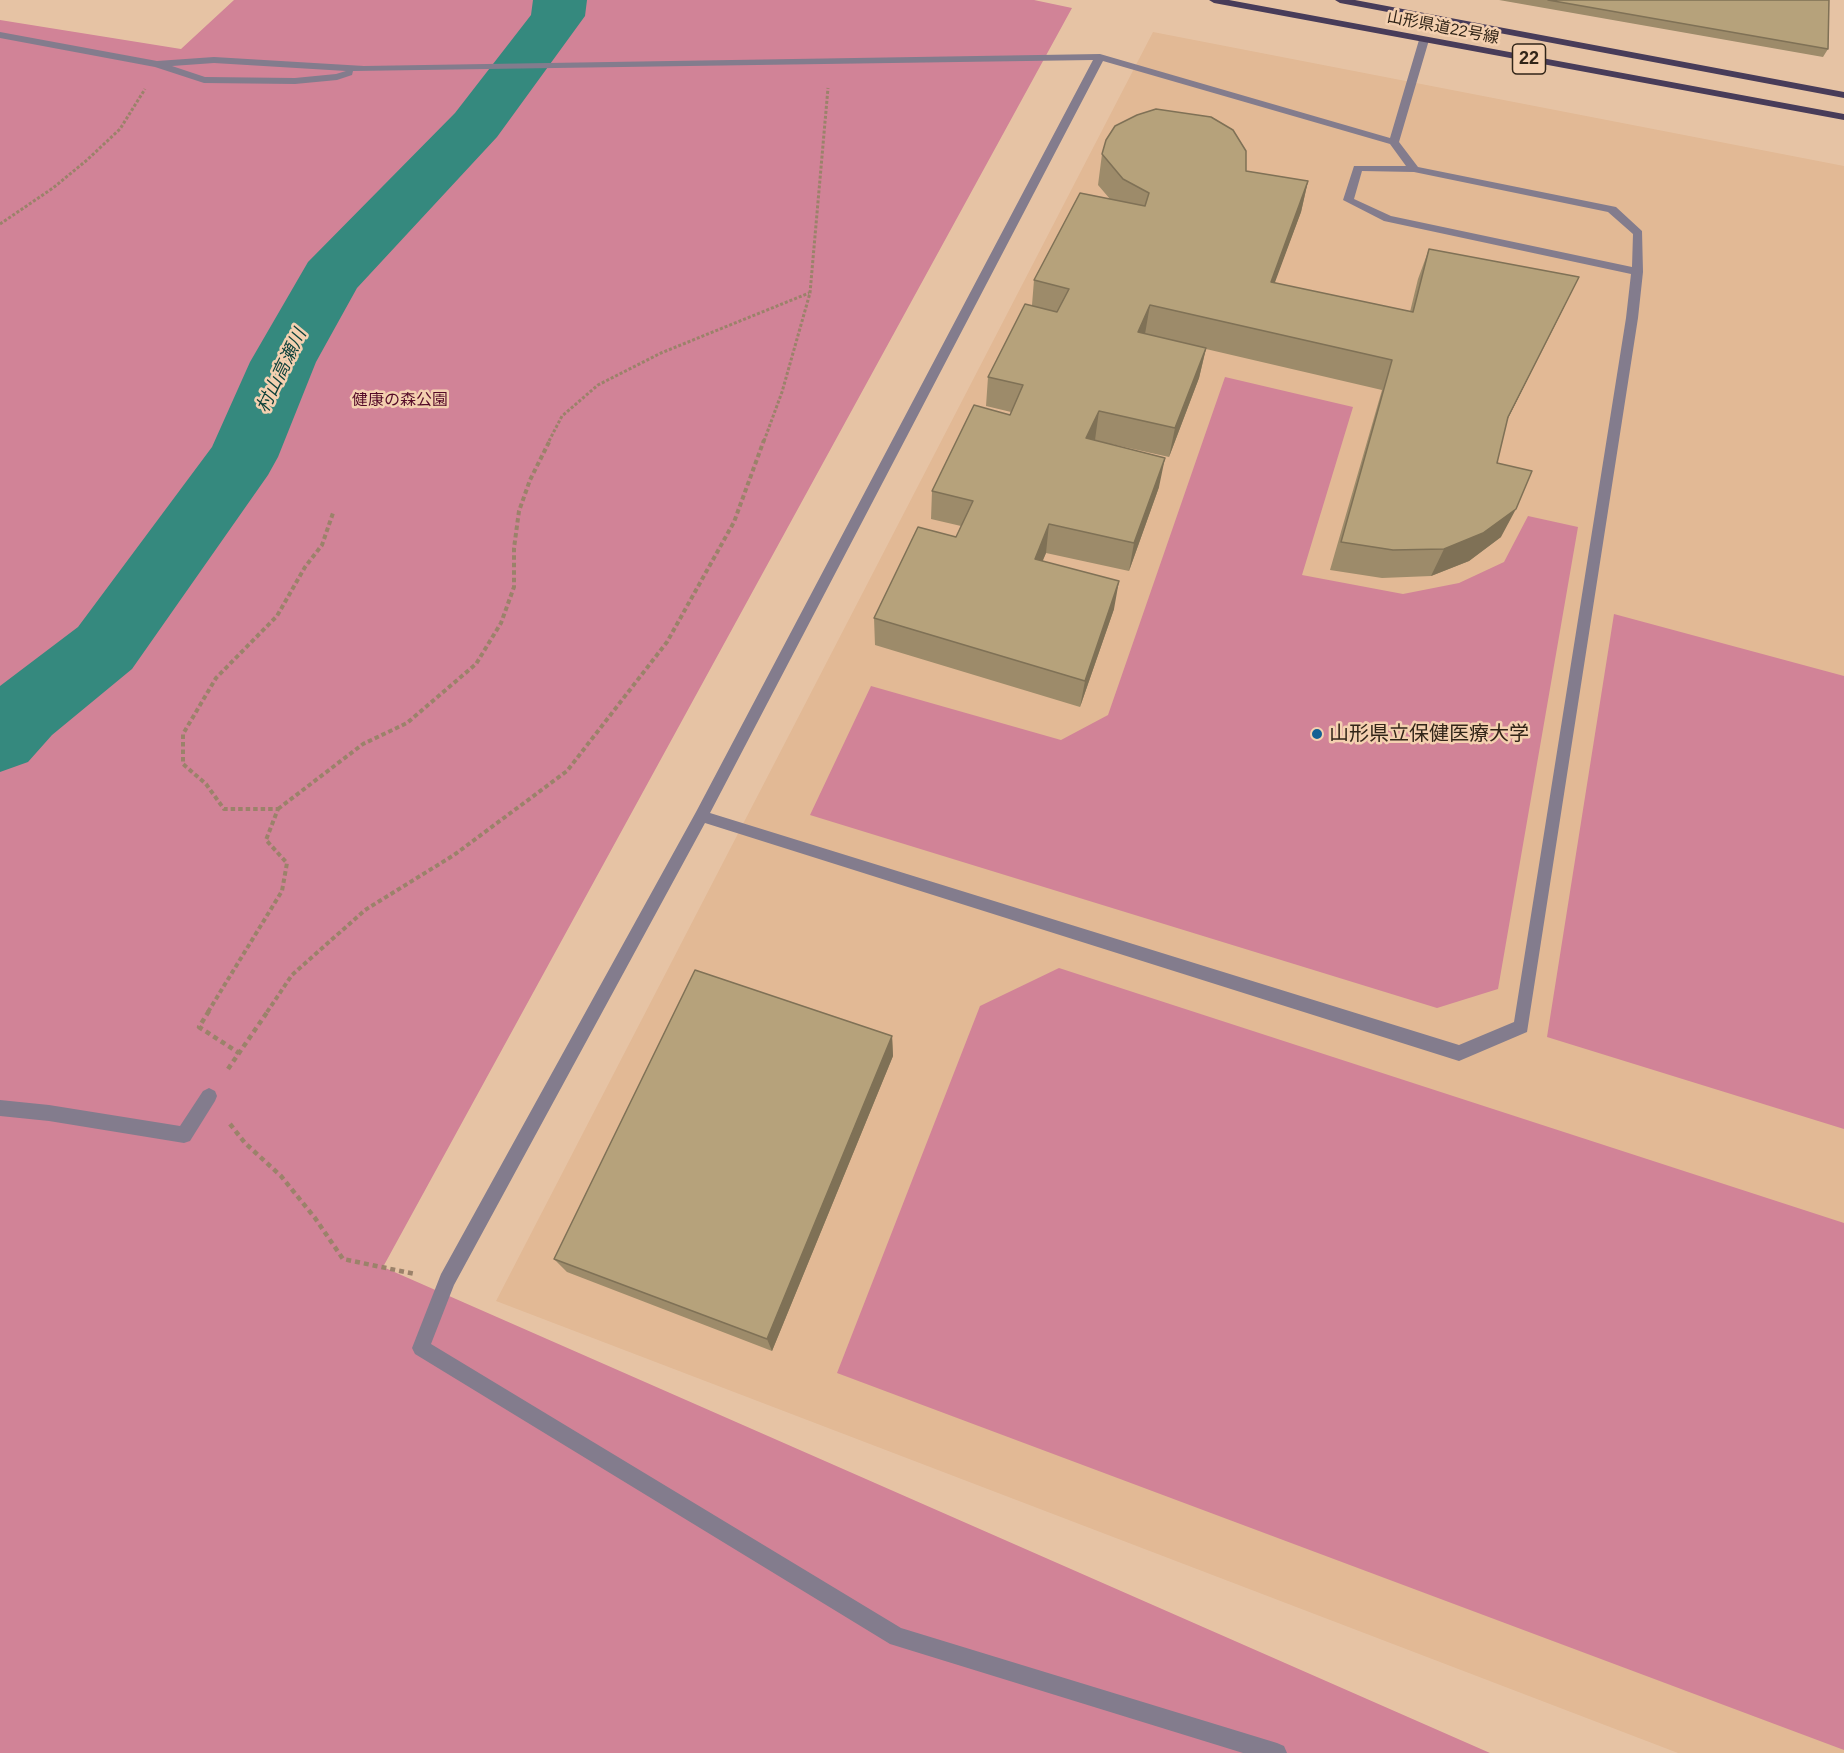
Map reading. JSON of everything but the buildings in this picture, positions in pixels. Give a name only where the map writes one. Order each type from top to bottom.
[{"type":"main road","name":"山形県道22号線","points":[[1214,0],[1844,117]]},
{"type":"main road","name":"山形県道22号線","points":[[1340,0],[1844,95]]},
{"type":"lane","points":[[0,34],[157,64],[204,80],[295,81],[337,77],[364,69]]},
{"type":"lane","points":[[1394,142],[1424,40]]},
{"type":"lane","points":[[157,64],[214,60],[364,69],[1100,57],[1394,142],[1414,169]]},
{"type":"lane","points":[[1100,57],[701,816],[447,1280],[421,1348],[897,1637],[1277,1753]]},
{"type":"lane","points":[[701,816],[1459,1053],[1521,1027],[1628,342],[1637,272],[1638,233],[1612,209],[1414,169],[1358,168],[1348,200],[1388,219],[1637,272]]},
{"type":"lane","points":[[0,1108],[50,1113],[184,1135],[209,1095]]},
{"type":"path","points":[[0,224],[53,188],[120,129],[141,96],[157,64]]},
{"type":"path","points":[[447,1280],[343,1259],[301,1201],[280,1176],[244,1143],[209,1095],[292,975],[365,910],[454,855],[567,771],[667,642],[734,522],[782,393],[810,293],[828,85]]},
{"type":"path","points":[[239,1053],[199,1027],[282,891],[287,863],[267,840],[278,809],[363,744],[407,723],[476,664],[504,614],[513,587],[514,548],[519,511],[530,480],[562,416],[598,385],[661,353],[810,293]]},
{"type":"path","points":[[278,809],[224,809],[206,784],[183,764],[183,734],[216,678],[277,616],[305,567],[322,545],[333,513]]},
{"type":"shaded area","name":"山形県立保健医療大学","points":[[1153,32],[1844,166],[1844,1753],[1678,1753],[496,1301]]},
{"type":"green space","name":"健康の森公園","points":[[234,0],[1034,0],[1072,8],[383,1267],[1490,1753],[0,1753],[0,20],[181,49]]},
{"type":"green space","points":[[1225,377],[1353,407],[1302,575],[1403,594],[1459,583],[1504,562],[1528,516],[1578,527],[1498,989],[1437,1008],[810,815],[871,686],[1061,740],[1108,715]]},
{"type":"green space","points":[[1614,614],[1844,676],[1844,1129],[1547,1037]]},
{"type":"green space","points":[[1059,968],[1844,1223],[1844,1750],[837,1373],[980,1006]]},
{"type":"waterway","name":"村山高瀬川","points":[[0,739],[24,712],[105,648],[243,457],[283,362],[331,277],[476,125],[558,16],[560,0]]},
{"type":"place","name":"山形県立保健医療大学","points":[[1317,734]]}]
